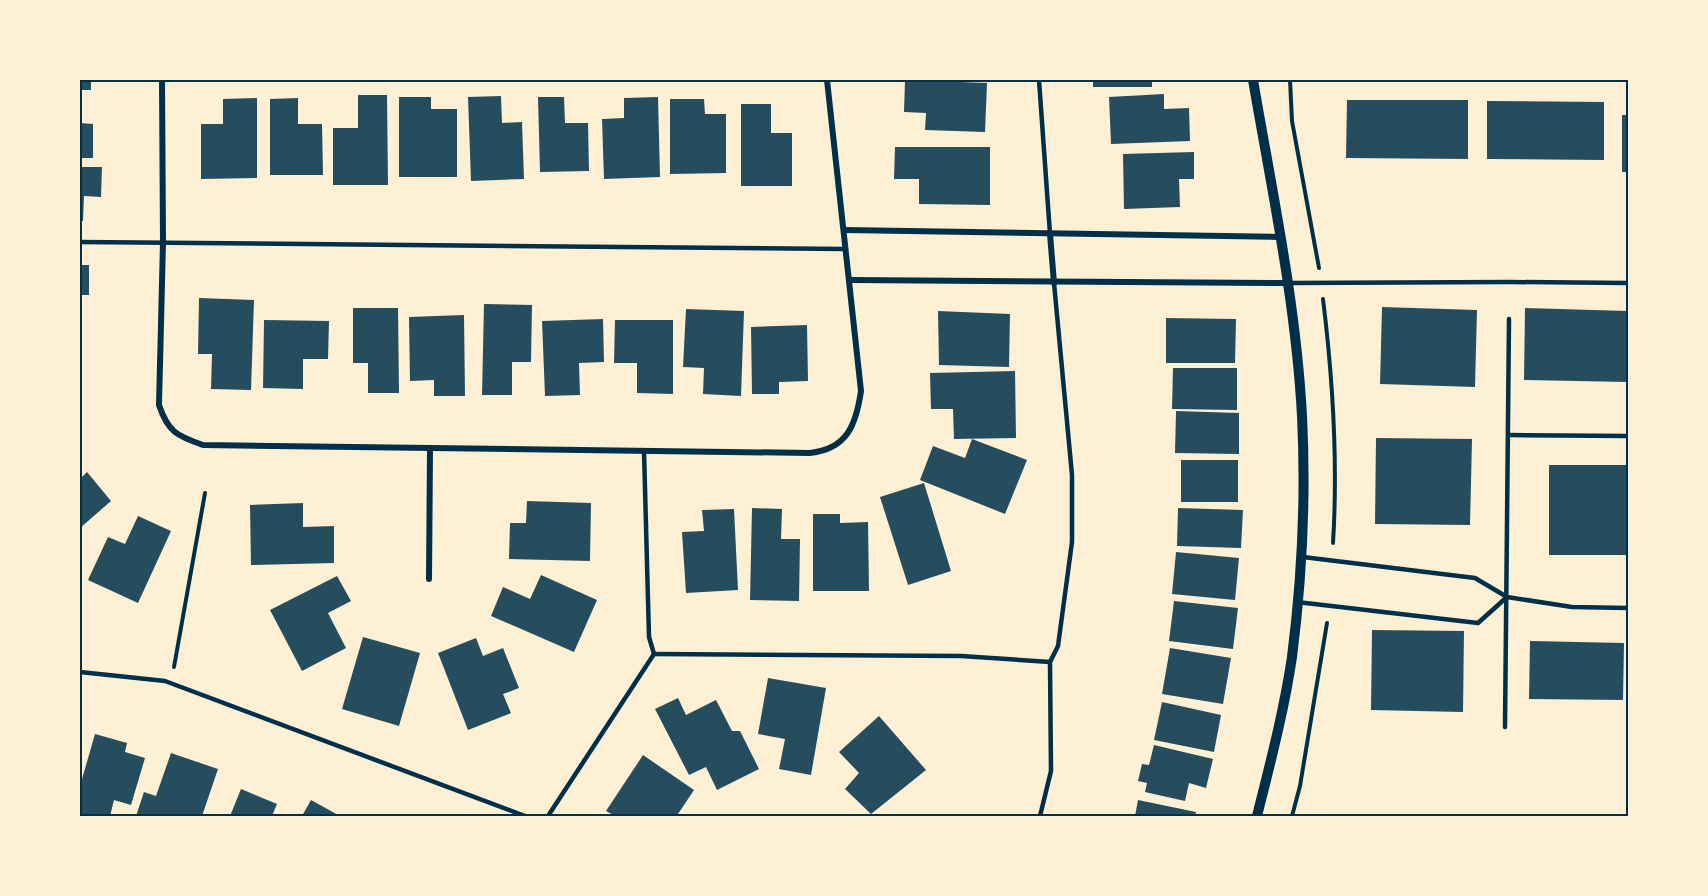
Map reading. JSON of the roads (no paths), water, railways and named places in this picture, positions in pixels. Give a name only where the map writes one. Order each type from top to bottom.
[{"type":"street","points":[[162,80],[163,242],[159,405],[163,419],[172,431],[185,439],[203,445],[810,453],[824,452],[847,436],[855,421],[861,391],[827,80]]},
{"type":"street","points":[[1253,80],[1288,283],[1302,417],[1300,556],[1292,658],[1282,712],[1257,816]]},
{"type":"street","points":[[844,230],[1280,237]]},
{"type":"street","points":[[1050,234],[1054,283]]},
{"type":"street","points":[[850,280],[1288,283]]},
{"type":"street","points":[[429,579],[430,449]]},
{"type":"lane","points":[[1039,80],[1050,234]]},
{"type":"lane","points":[[80,242],[846,249]]},
{"type":"lane","points":[[1040,816],[1051,771],[1050,662],[1058,646],[1072,542],[1072,475],[1054,283]]},
{"type":"lane","points":[[1288,283],[1629,284]]},
{"type":"lane","points":[[1505,728],[1509,318]]},
{"type":"lane","points":[[1509,435],[1629,436]]},
{"type":"lane","points":[[548,816],[654,654],[650,637],[644,451]]},
{"type":"lane","points":[[1300,556],[1475,578],[1506,597],[1572,607],[1629,608]]},
{"type":"lane","points":[[1298,602],[1478,623],[1506,597]]},
{"type":"lane","points":[[654,654],[961,656],[1050,662]]},
{"type":"lane","points":[[80,672],[165,681],[525,816]]}]
